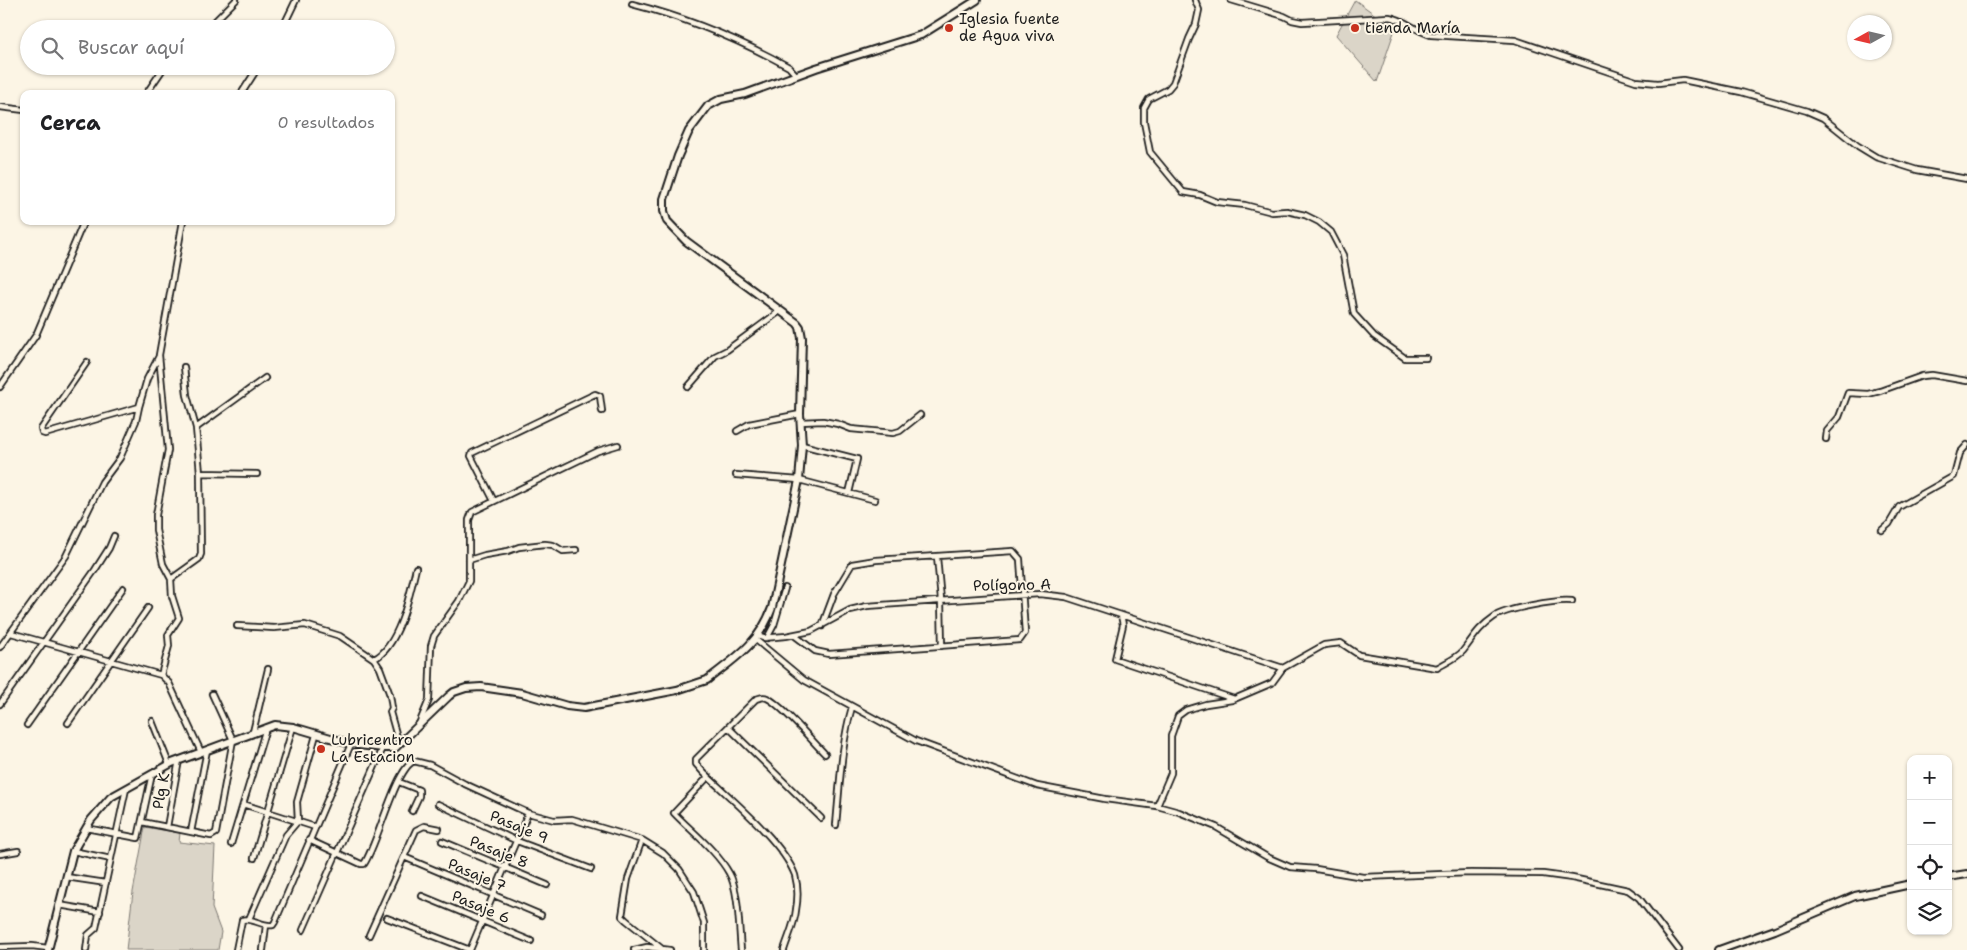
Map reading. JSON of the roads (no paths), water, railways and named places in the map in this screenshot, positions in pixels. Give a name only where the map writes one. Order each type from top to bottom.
[{"type":"street","points":[[216,20],[236,0]]},
{"type":"street","points":[[286,20],[296,0]]},
{"type":"street","points":[[0,947],[32,946],[48,949],[73,851],[86,828],[111,798],[169,764],[253,732],[275,726],[293,727],[351,744],[395,748],[449,696],[466,688],[480,687],[522,693],[567,706],[584,708],[677,690],[707,680],[748,649],[757,638],[772,608],[799,480],[802,445],[800,422],[801,332],[797,323],[680,236],[666,221],[663,205],[666,191],[689,131],[705,109],[715,102],[745,94],[796,75],[921,35],[977,0]]},
{"type":"street","points":[[1195,0],[1199,10],[1196,24],[1172,83],[1168,89],[1149,99],[1144,108],[1145,132],[1150,152],[1183,192],[1200,195],[1217,202],[1244,205],[1272,212],[1296,213],[1319,222],[1331,232],[1342,254],[1354,314],[1374,336],[1405,358],[1426,358]]},
{"type":"street","points":[[1231,0],[1302,22],[1389,17],[1399,19],[1422,33],[1431,35],[1515,40],[1636,81],[1683,80],[1741,92],[1807,111],[1823,118],[1858,146],[1876,157],[1917,170],[1967,179]]},
{"type":"street","points":[[632,4],[665,12],[719,33],[789,67],[796,75]]},
{"type":"street","points":[[149,90],[159,75]]},
{"type":"street","points":[[244,90],[253,75]]},
{"type":"street","points":[[0,107],[20,110]]},
{"type":"street","points":[[0,387],[36,335],[82,225]]},
{"type":"street","points":[[161,675],[169,646],[168,635],[179,618],[172,596],[171,580],[163,564],[156,530],[156,515],[168,450],[168,434],[159,355],[182,225]]},
{"type":"street","points":[[688,387],[715,356],[728,350],[780,311]]},
{"type":"street","points":[[0,647],[66,556],[102,482],[120,458],[136,421],[147,379],[159,355]]},
{"type":"street","points":[[87,362],[41,429],[42,433],[45,434],[139,406]]},
{"type":"street","points":[[171,580],[199,560],[201,554],[200,473],[196,428],[187,396],[184,367]]},
{"type":"street","points":[[1826,439],[1827,431],[1839,416],[1848,393],[1868,394],[1885,390],[1922,376],[1932,375],[1967,381]]},
{"type":"street","points":[[196,428],[265,378]]},
{"type":"street","points":[[494,501],[471,456],[472,453],[595,394],[600,396],[602,411]]},
{"type":"street","points":[[737,431],[749,424],[771,418],[800,414]]},
{"type":"street","points":[[800,422],[823,421],[851,429],[893,433],[900,431],[920,415]]},
{"type":"street","points":[[419,725],[429,700],[431,646],[434,636],[466,589],[469,581],[470,516],[472,512],[598,451],[618,445]]},
{"type":"street","points":[[802,445],[858,459],[849,493]]},
{"type":"street","points":[[1882,530],[1889,524],[1899,507],[1954,476],[1960,453],[1967,445]]},
{"type":"street","points":[[200,473],[257,474]]},
{"type":"street","points":[[736,475],[799,480],[875,500]]},
{"type":"street","points":[[0,704],[109,548],[114,536]]},
{"type":"street","points":[[469,560],[485,555],[508,552],[519,547],[545,544],[564,550],[576,550]]},
{"type":"street","points":[[794,635],[815,651],[829,654],[1020,640],[1025,633],[1020,559],[1013,551],[876,560],[852,564],[834,594],[822,626]]},
{"type":"street","points":[[937,557],[941,600],[942,646]]},
{"type":"street","points":[[374,659],[382,655],[389,647],[409,598],[416,568]]},
{"type":"street","points":[[27,725],[123,588]]},
{"type":"street","points":[[767,638],[774,625],[785,588]]},
{"type":"street","name":"Polígono A","points":[[757,638],[794,635],[811,631],[850,610],[866,606],[1040,594],[1066,597],[1283,668]]},
{"type":"street","points":[[1157,806],[1171,773],[1171,736],[1178,716],[1186,710],[1234,699],[1272,683],[1283,668],[1324,644],[1341,644],[1359,655],[1438,668],[1462,652],[1474,634],[1495,615],[1543,603],[1563,600],[1572,601]]},
{"type":"street","points":[[68,723],[148,608]]},
{"type":"street","points":[[1121,615],[1123,625],[1115,659],[1234,699]]},
{"type":"street","points":[[237,626],[274,628],[305,626],[323,630],[340,636],[374,659],[380,668],[390,695],[392,708],[390,712],[399,744]]},
{"type":"street","points":[[11,633],[161,675],[168,683],[204,751],[191,832]]},
{"type":"street","points":[[757,638],[804,680],[916,741],[1037,786],[1105,799],[1157,806],[1216,826],[1267,857],[1290,866],[1363,877],[1471,873],[1543,874],[1628,890],[1639,898],[1679,950]]},
{"type":"street","points":[[253,732],[268,669]]},
{"type":"street","points":[[142,822],[211,836],[216,833],[234,740],[212,694]]},
{"type":"street","points":[[784,950],[796,912],[797,889],[795,877],[786,856],[708,777],[696,764],[696,759],[756,699],[763,697],[769,699],[780,708],[825,754]]},
{"type":"street","points":[[836,825],[842,752],[852,707]]},
{"type":"street","points":[[152,721],[169,764]]},
{"type":"street","points":[[254,858],[293,727]]},
{"type":"street","points":[[728,727],[821,818]]},
{"type":"street","points":[[231,844],[266,728]]},
{"type":"street","points":[[249,919],[286,835],[298,820],[297,802],[316,735]]},
{"type":"street","points":[[236,950],[241,921],[244,918],[271,926],[274,922],[351,744]]},
{"type":"street","points":[[303,930],[383,748]]},
{"type":"street","name":"Plg K","points":[[167,827],[180,760]]},
{"type":"street","points":[[310,840],[361,864],[366,862],[399,782],[411,762],[430,765],[528,813],[554,820],[572,819],[642,840],[663,853],[678,869],[694,892],[704,923],[704,950]]},
{"type":"street","points":[[86,828],[138,838],[152,774]]},
{"type":"street","points":[[708,777],[674,813],[730,874],[737,907],[741,950]]},
{"type":"street","points":[[399,782],[418,790],[419,796],[412,811]]},
{"type":"street","points":[[86,950],[88,936],[96,928],[100,912],[126,788]]},
{"type":"street","points":[[243,804],[315,827]]},
{"type":"street","name":"Pasaje 9","points":[[438,804],[517,841],[591,869]]},
{"type":"street","points":[[387,918],[470,950],[528,813]]},
{"type":"street","points":[[369,936],[416,830],[424,826],[438,829]]},
{"type":"street","points":[[642,840],[628,879],[622,916],[661,948]]},
{"type":"street","name":"Pasaje 8","points":[[442,842],[547,885]]},
{"type":"street","points":[[0,854],[18,851]]},
{"type":"street","points":[[73,851],[111,859]]},
{"type":"street","name":"Pasaje 7","points":[[404,857],[541,915]]},
{"type":"street","points":[[1952,876],[1967,874]]},
{"type":"street","points":[[66,877],[106,883]]},
{"type":"street","points":[[1719,950],[1774,930],[1855,896],[1907,885]]},
{"type":"street","name":"Pasaje 6","points":[[422,896],[531,941]]},
{"type":"street","points":[[59,905],[100,912]]},
{"type":"street","points":[[263,950],[266,925]]},
{"type":"street","points":[[634,950],[647,947],[670,950]]},
{"type":"place","name":"Iglesia fuente de Agua viva","points":[[949,28]]},
{"type":"place","name":"tienda María","points":[[1355,28]]},
{"type":"place","name":"Lubricentro La Estacion","points":[[321,749]]}]
